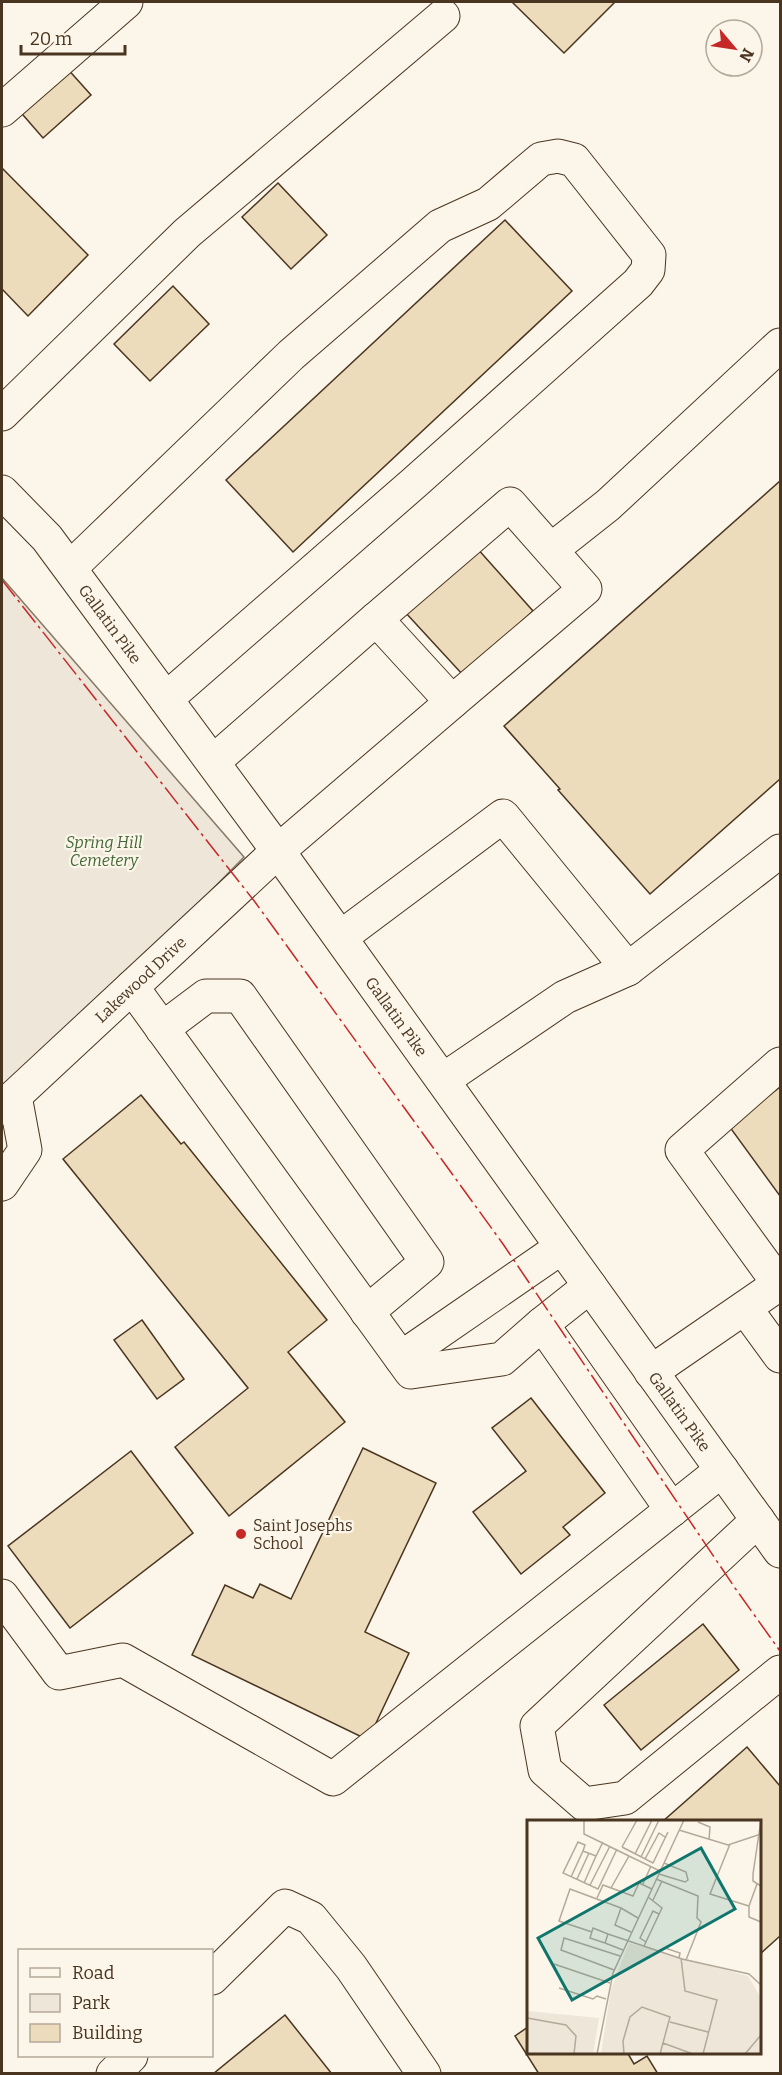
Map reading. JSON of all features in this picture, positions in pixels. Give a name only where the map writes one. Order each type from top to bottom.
[{"type":"main road","points":[[2,110],[126,2]]},
{"type":"main road","points":[[2,414],[187,233],[443,16]]},
{"type":"main road","points":[[70,568],[291,355],[440,226],[488,204],[541,159],[558,156],[574,160],[649,255],[648,270],[638,283],[422,476],[166,699]]},
{"type":"main road","points":[[213,762],[510,504],[551,550],[608,505],[780,345]]},
{"type":"main road","name":"Gallatin Pike","points":[[2,492],[47,538],[278,850],[780,1550]]},
{"type":"main road","name":"Lakewood Drive","points":[[8,1102],[278,850],[585,589],[551,550]]},
{"type":"main road","points":[[376,619],[452,702]]},
{"type":"main road","points":[[340,938],[503,816],[628,969]]},
{"type":"main road","points":[[443,1080],[565,997],[628,969],[780,851]]},
{"type":"main road","points":[[132,987],[411,1372],[502,1359],[590,1286]]},
{"type":"main road","points":[[162,1029],[206,996],[240,996],[427,1262],[367,1311]]},
{"type":"main road","points":[[651,1371],[780,1285],[682,1150],[780,1064]]},
{"type":"main road","points":[[2,1184],[25,1150],[8,1102]]},
{"type":"main road","points":[[401,1358],[562,1247]]},
{"type":"main road","points":[[745,1308],[780,1356]]},
{"type":"main road","points":[[542,1324],[672,1510]]},
{"type":"main road","points":[[2,1596],[59,1673],[123,1660],[333,1779],[722,1470]]},
{"type":"main road","points":[[758,1521],[537,1726],[545,1770],[584,1804],[625,1798],[780,1672]]},
{"type":"main road","points":[[213,1977],[285,1906],[311,1918],[318,1926],[351,1967],[424,2073]]},
{"type":"main road","points":[[112,2073],[129,2057]]},
{"type":"green space","name":"Spring Hill Cemetery","points":[[2,578],[244,857],[2,1104]]},
{"type":"building","points":[[512,2],[615,2],[564,53]]},
{"type":"building","points":[[65,66],[91,95],[43,138],[17,108]]},
{"type":"building","points":[[2,168],[88,255],[28,316],[2,289]]},
{"type":"building","points":[[278,183],[327,235],[291,269],[242,217]]},
{"type":"building","points":[[505,220],[572,291],[293,552],[226,480]]},
{"type":"building","points":[[173,286],[209,324],[150,381],[114,344]]},
{"type":"building","points":[[780,481],[780,779],[650,894],[504,726]]},
{"type":"building","points":[[476,547],[533,611],[463,675],[405,612]]},
{"type":"building","points":[[780,1087],[780,1196],[729,1126]]},
{"type":"building","points":[[141,1095],[181,1144],[184,1142],[327,1320],[288,1352],[345,1422],[229,1516],[175,1447],[248,1388],[63,1159]]},
{"type":"building","points":[[142,1320],[184,1379],[157,1399],[114,1340]]},
{"type":"building","points":[[531,1398],[605,1493],[563,1527],[570,1535],[521,1574],[473,1512],[526,1471],[492,1428]]},
{"type":"building","points":[[363,1448],[436,1483],[365,1632],[409,1653],[368,1740],[192,1655],[225,1585],[253,1598],[260,1584],[291,1599]]},
{"type":"building","points":[[131,1451],[193,1533],[70,1628],[8,1546]]},
{"type":"building","points":[[703,1624],[739,1670],[641,1750],[604,1705]]},
{"type":"building","points":[[747,1747],[780,1786],[780,1936],[761,1953],[761,1820],[664,1820]]},
{"type":"building","points":[[285,2015],[332,2074],[213,2074]]},
{"type":"building","points":[[527,2028],[527,2054],[628,2054],[634,2064],[647,2056],[658,2074],[539,2074],[515,2036]]},
{"type":"power","points":[[2,580],[255,902],[503,1244],[780,1651]]},
{"type":"place","name":"Saint Josephs School","points":[[241,1534]]}]
